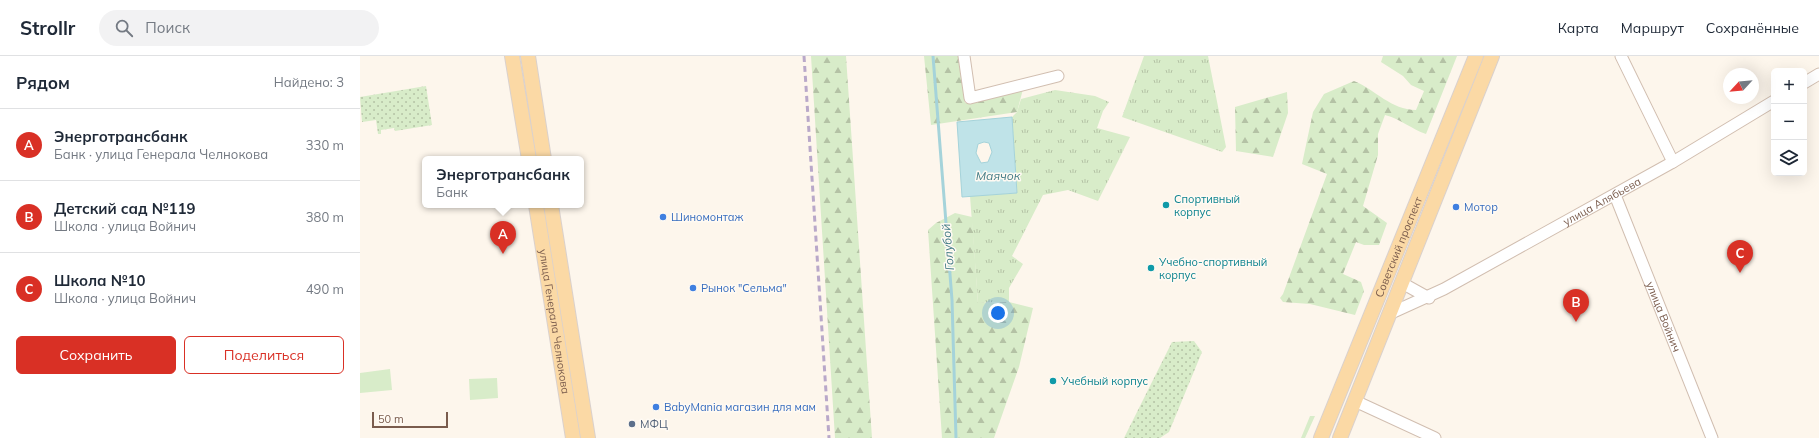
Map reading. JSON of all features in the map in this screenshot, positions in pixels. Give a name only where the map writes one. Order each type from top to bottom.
[{"type":"main road","points":[[512,56],[529,156]]},
{"type":"main road","points":[[528,56],[544,156]]},
{"type":"main road","name":"Советский проспект","points":[[1321,438],[1476,56]]},
{"type":"main road","name":"Советский проспект","points":[[1340,438],[1492,56]]},
{"type":"main road","name":"улица Генерала Челнокова","points":[[536,208],[573,438]]},
{"type":"main road","name":"улица Генерала Челнокова","points":[[551,208],[588,438]]},
{"type":"main road","points":[[563,373],[569,382],[574,382],[579,377]]},
{"type":"street","points":[[964,56],[970,98],[1058,76]]},
{"type":"street","points":[[1621,56],[1673,162]]},
{"type":"street","points":[[1807,81],[1819,74]]},
{"type":"street","name":"улица Алябьева","points":[[1389,314],[1429,298],[1673,162],[1771,103]]},
{"type":"street","name":"улица Войнич","points":[[1615,195],[1712,438]]},
{"type":"street","points":[[1402,283],[1429,298]]},
{"type":"street","points":[[1355,401],[1435,438]]},
{"type":"green space","points":[[811,56],[846,56],[872,438],[835,438]]},
{"type":"green space","points":[[924,56],[958,56],[965,103],[1023,89],[1017,112],[931,125]]},
{"type":"green space","points":[[1144,56],[1208,56],[1226,147],[1222,152],[1122,117]]},
{"type":"green space","points":[[1383,56],[1457,56],[1426,134],[1385,115],[1378,134],[1378,155],[1363,206],[1387,223],[1379,245],[1364,245],[1356,242],[1343,274],[1361,282],[1364,291],[1355,315],[1310,304],[1283,302],[1280,298],[1283,294],[1327,174],[1302,164],[1313,112],[1324,94],[1354,81],[1399,107],[1416,110],[1424,91],[1411,85],[1403,76],[1381,62]]},
{"type":"green space","points":[[426,86],[432,125],[395,131],[394,128],[381,130],[381,134],[378,134],[376,120],[362,122],[360,97]]},
{"type":"green space","points":[[1055,90],[1095,96],[1109,102],[1103,111],[1097,128],[1130,137],[1098,201],[1068,190],[1043,195],[1012,256],[1023,264],[1009,288],[1009,302],[978,303],[970,196],[1017,193],[1012,117],[1017,112],[1021,99]]},
{"type":"green space","points":[[1287,92],[1288,113],[1273,157],[1236,151],[1235,107]]},
{"type":"green space","points":[[955,213],[972,217],[978,303],[1009,302],[1033,308],[1019,367],[994,438],[942,438],[928,230],[936,223]]},
{"type":"green space","points":[[1194,341],[1202,352],[1169,432],[1160,438],[1124,438],[1172,342]]},
{"type":"green space","points":[[390,369],[392,390],[360,393],[360,373]]},
{"type":"green space","points":[[497,378],[498,398],[470,400],[469,379]]},
{"type":"green space","points":[[1310,416],[1315,416],[1305,438],[1301,438]]},
{"type":"water","name":"Маячок","points":[[1012,117],[1017,193],[962,197],[957,122]],"holes":[[[984,142],[989,143],[992,152],[988,162],[981,163],[976,153],[978,144]]]},
{"type":"waterway","name":"Голубой","points":[[933,56],[952,300],[956,438]]},
{"type":"railway","points":[[804,56],[829,438]]},
{"type":"place","name":"Спортивный корпус","points":[[1166,205]]},
{"type":"place","name":"Мотор","points":[[1456,207]]},
{"type":"place","name":"Шиномонтаж","points":[[663,217]]},
{"type":"place","name":"Энерготрансбанк","points":[[503,254]]},
{"type":"place","name":"Учебно-спортивный корпус","points":[[1151,268]]},
{"type":"place","name":"Школа №10","points":[[1740,273]]},
{"type":"place","name":"Рынок \"Сельма\"","points":[[693,288]]},
{"type":"place","name":"Детский сад №119","points":[[1576,322]]},
{"type":"place","name":"Учебный корпус","points":[[1053,381]]},
{"type":"place","name":"BabyMаnia магазин для мам","points":[[656,407]]},
{"type":"place","name":"МФЦ","points":[[632,424]]}]
